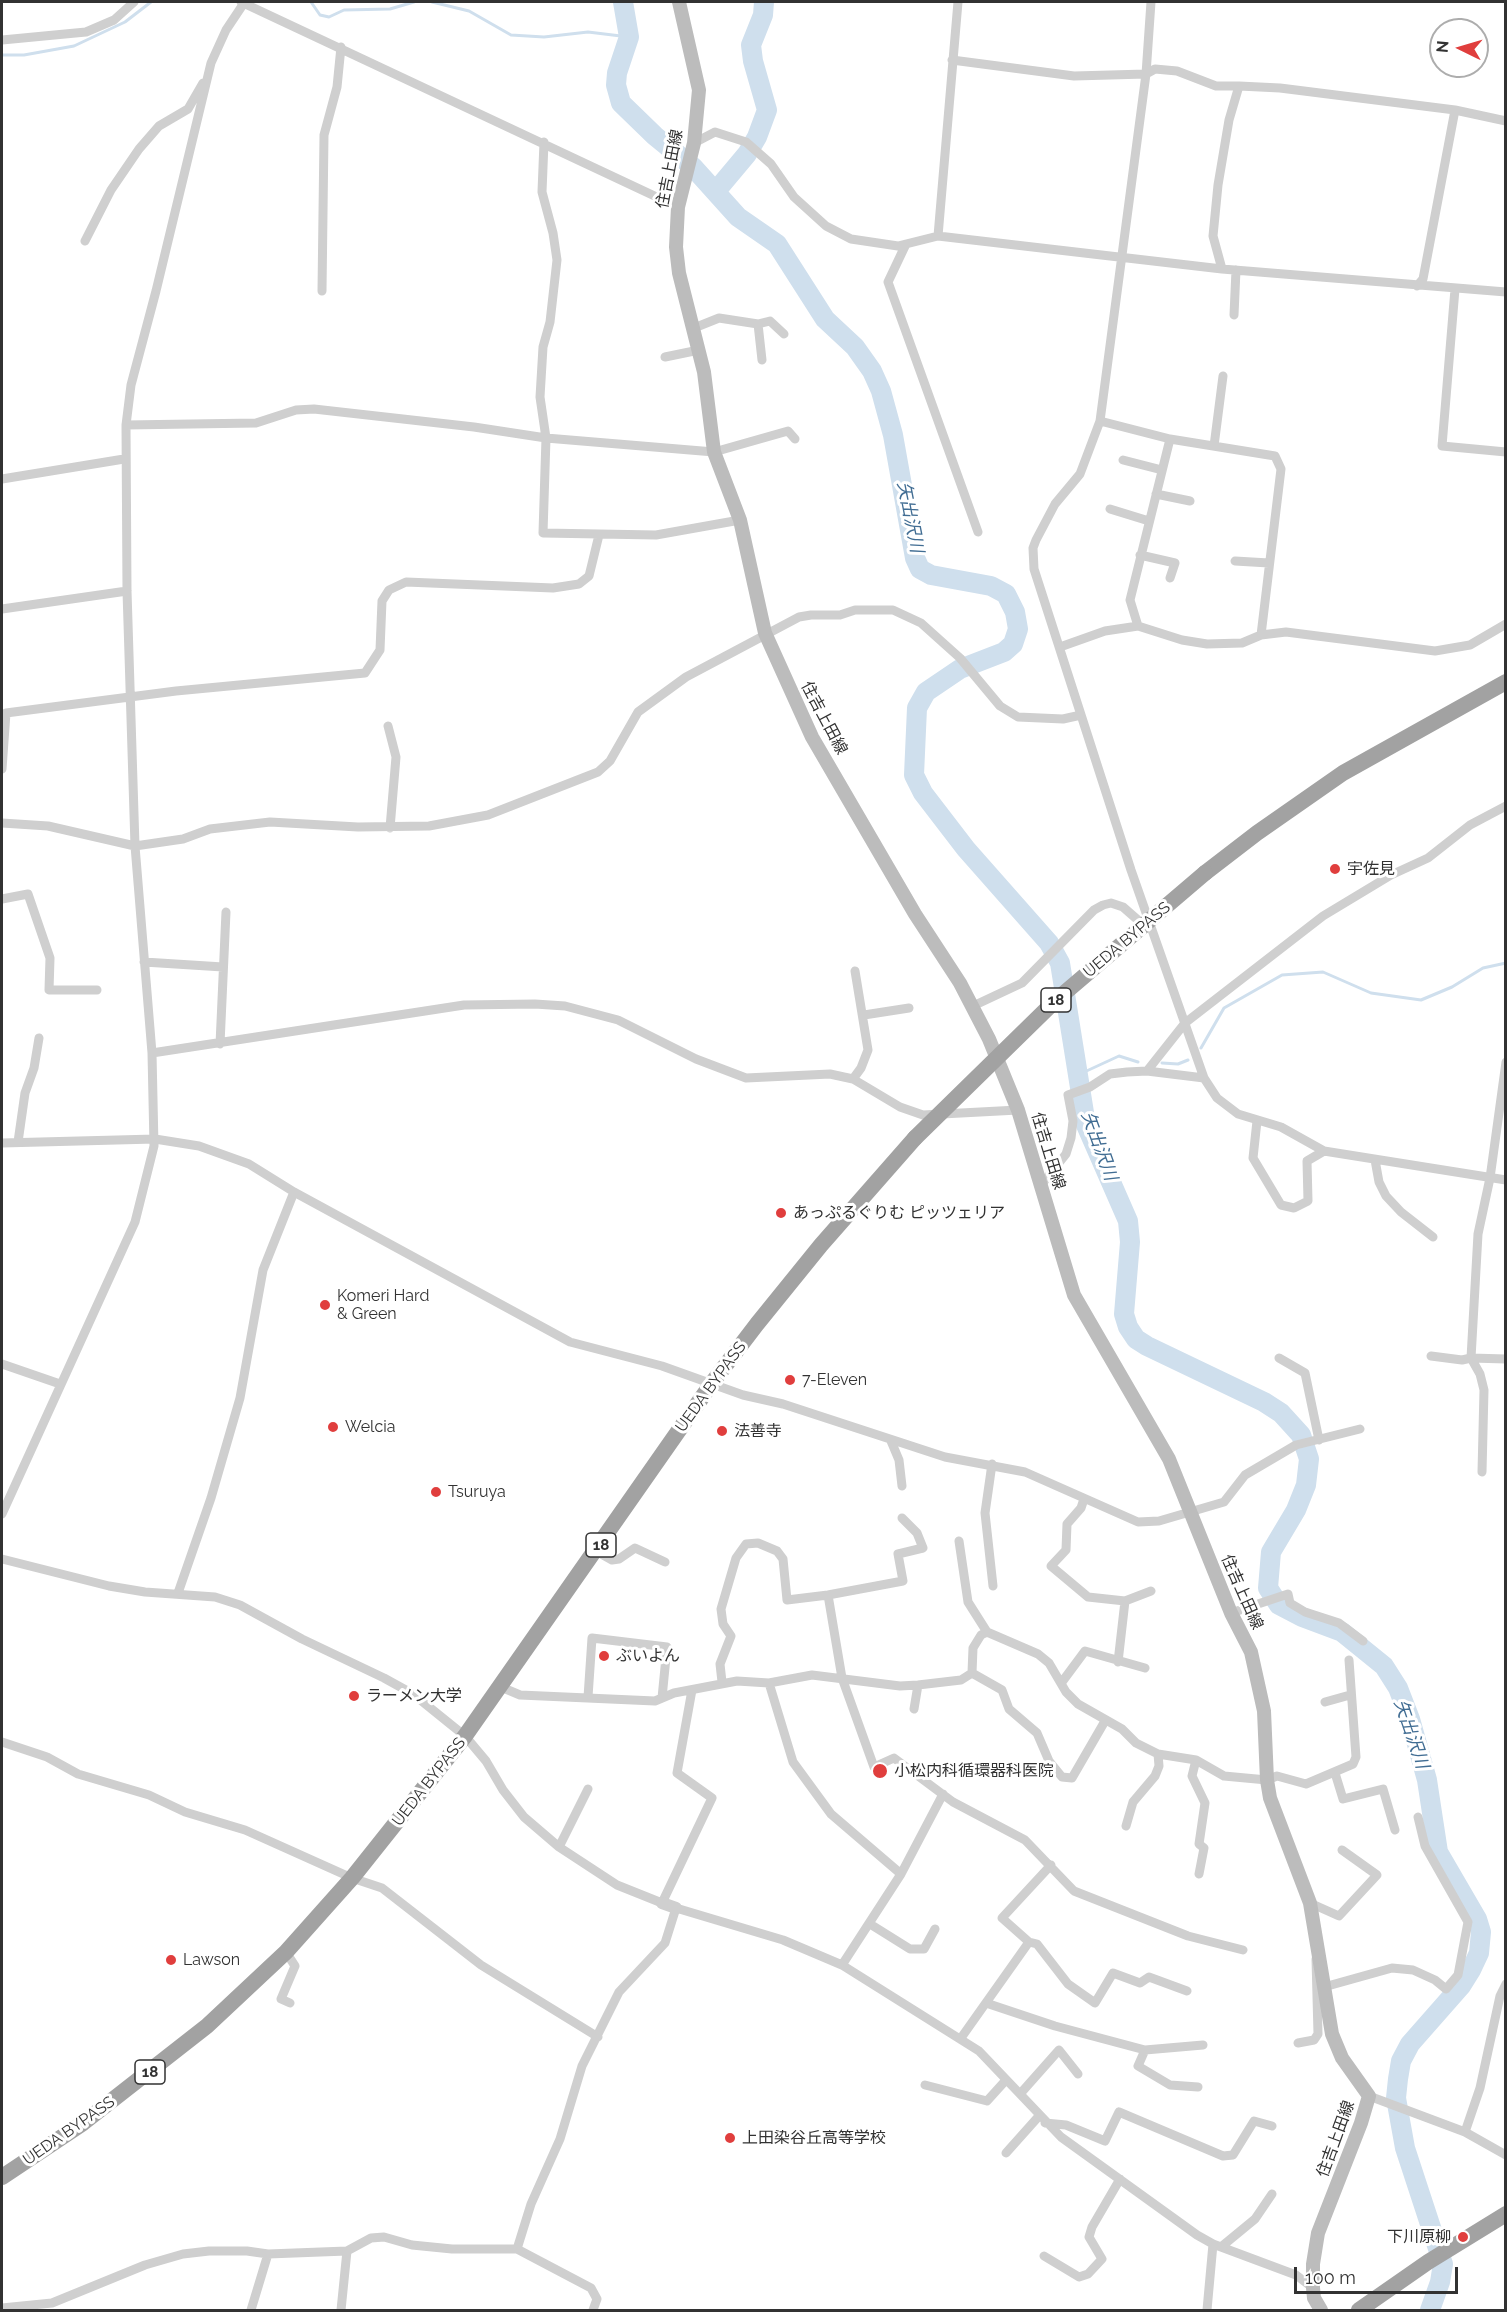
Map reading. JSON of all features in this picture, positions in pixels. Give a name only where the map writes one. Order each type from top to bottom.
[{"type":"highway","name":"UEDA BYPASS","points":[[2,2177],[83,2123],[168,2058],[286,1952],[352,1878],[465,1736],[712,1383],[821,1245],[915,1138],[1055,1001],[1206,873],[1257,833],[1343,774],[1506,682]]},
{"type":"highway","points":[[1359,2310],[1428,2262],[1506,2214]]},
{"type":"main road","name":"住吉上田線","points":[[679,2],[699,90],[693,149],[678,207],[676,247],[679,273],[699,350],[714,452],[740,520],[765,633],[812,737],[915,914],[973,1006],[1018,1110],[1074,1295],[1169,1459],[1231,1613],[1251,1652],[1266,1731],[1267,1780],[1270,1798],[1310,1903],[1336,2046],[1369,2096],[1358,2132],[1318,2233],[1313,2264],[1313,2289],[1314,2298],[1321,2310]]},
{"type":"street","points":[[2,39],[86,32],[114,20],[134,2]]},
{"type":"street","points":[[2,1514],[135,1222],[155,1139],[152,1053],[135,846],[124,459],[126,424],[131,385],[211,63],[226,30],[244,2],[678,207]]},
{"type":"street","points":[[938,236],[958,2]]},
{"type":"street","points":[[1151,2],[1146,74],[1100,421],[1080,474],[1055,504],[1033,548],[1034,569],[1131,870],[1204,1078],[1223,1105],[1238,1114],[1281,1127],[1324,1151],[1506,1179]]},
{"type":"street","points":[[322,291],[324,135],[337,87],[341,47]]},
{"type":"street","points":[[952,60],[1074,76],[1146,74],[1155,69],[1177,71],[1216,86],[1280,88],[1455,110],[1506,121]]},
{"type":"street","points":[[85,241],[111,190],[139,149],[159,126],[188,109],[202,83],[206,83]]},
{"type":"street","points":[[1222,269],[1214,236],[1218,185],[1229,120],[1239,86]]},
{"type":"street","points":[[1417,286],[1423,279],[1455,110]]},
{"type":"street","points":[[693,149],[715,132],[750,145],[771,164],[794,197],[826,226],[851,240],[898,246],[938,236],[1222,269],[1506,292]]},
{"type":"street","points":[[544,142],[542,192],[553,233],[557,260],[550,322],[543,347],[540,397],[546,438],[543,533],[656,536],[740,520]]},
{"type":"street","points":[[906,244],[888,282],[978,532]]},
{"type":"street","points":[[1234,315],[1236,270]]},
{"type":"street","points":[[1455,289],[1442,446],[1506,452]]},
{"type":"street","points":[[694,328],[719,318],[758,324],[770,321],[784,334]]},
{"type":"street","points":[[758,324],[762,360]]},
{"type":"street","points":[[665,357],[699,350]]},
{"type":"street","points":[[1214,446],[1223,376]]},
{"type":"street","points":[[126,424],[256,423],[296,410],[314,410],[474,427],[546,438],[714,452],[788,431],[795,440]]},
{"type":"street","points":[[1100,421],[1170,439],[1275,456],[1281,469],[1261,635]]},
{"type":"street","points":[[1138,626],[1130,600],[1170,439]]},
{"type":"street","points":[[2,479],[124,459]]},
{"type":"street","points":[[1124,460],[1162,470]]},
{"type":"street","points":[[1156,494],[1190,501]]},
{"type":"street","points":[[1110,509],[1149,521]]},
{"type":"street","points":[[2,769],[6,713],[130,699],[176,691],[365,673],[374,663],[380,650],[382,601],[389,590],[406,582],[553,588],[579,584],[589,576],[599,535]]},
{"type":"street","points":[[1140,555],[1175,563],[1170,578]]},
{"type":"street","points":[[1235,561],[1269,563]]},
{"type":"street","points":[[2,609],[127,591]]},
{"type":"street","points":[[2,824],[48,826],[135,846],[183,839],[210,829],[270,822],[390,828],[429,826],[488,814],[598,772],[615,753],[638,712],[653,699],[686,677],[765,633],[811,615],[840,615],[855,610],[893,610],[921,623],[960,658],[1000,706],[1018,717],[1063,719],[1081,715]]},
{"type":"street","points":[[1060,647],[1105,632],[1138,626],[1182,640],[1207,644],[1242,643],[1261,635],[1286,632],[1435,651],[1470,645],[1506,624]]},
{"type":"street","points":[[388,726],[396,757],[390,828]]},
{"type":"street","points":[[1147,1071],[1185,1023],[1323,916],[1391,875],[1428,858],[1470,825],[1506,806]]},
{"type":"street","points":[[2,899],[28,894],[50,958],[49,990],[97,990]]},
{"type":"street","points":[[973,1006],[1022,983],[1094,910],[1111,903],[1123,907],[1156,936]]},
{"type":"street","points":[[220,1044],[226,912]]},
{"type":"street","points":[[144,962],[223,967]]},
{"type":"street","points":[[853,1078],[861,1068],[868,1050],[855,971]]},
{"type":"street","points":[[152,1053],[464,1005],[566,1006],[618,1020],[696,1059],[746,1078],[830,1074],[853,1078],[900,1107],[923,1115],[1018,1110]]},
{"type":"street","points":[[864,1015],[909,1008]]},
{"type":"street","points":[[18,1142],[25,1093],[34,1068],[39,1038]]},
{"type":"street","points":[[1482,1472],[1484,1390],[1480,1374],[1471,1358],[1478,1234],[1490,1178],[1506,1062]]},
{"type":"street","points":[[1042,1184],[1066,1154],[1072,1122],[1068,1095],[1090,1087],[1110,1074],[1147,1071],[1204,1078]]},
{"type":"street","points":[[1257,1120],[1253,1158],[1281,1205],[1294,1208],[1308,1201],[1307,1161],[1324,1151]]},
{"type":"street","points":[[2,1143],[155,1139],[199,1146],[249,1164],[294,1192],[570,1342],[662,1366],[743,1395],[822,1415],[891,1441],[945,1456],[1025,1472],[1084,1499],[1146,1523],[1224,1502],[1245,1475],[1296,1445],[1360,1429]]},
{"type":"street","points":[[1375,1160],[1379,1182],[1386,1196],[1401,1212],[1433,1238]]},
{"type":"street","points":[[178,1593],[211,1498],[240,1398],[263,1270],[294,1192]]},
{"type":"street","points":[[1431,1356],[1462,1360],[1506,1359]]},
{"type":"street","points":[[1279,1358],[1305,1372],[1317,1440]]},
{"type":"street","points":[[2,1364],[60,1384]]},
{"type":"street","points":[[891,1441],[899,1461],[902,1486]]},
{"type":"street","points":[[992,1464],[985,1513],[993,1586]]},
{"type":"street","points":[[1084,1499],[1081,1508],[1067,1524],[1066,1550],[1051,1566],[1088,1597],[1125,1601],[1151,1591]]},
{"type":"street","points":[[722,1683],[720,1664],[731,1636],[723,1624],[721,1609],[736,1558],[746,1544],[758,1543],[777,1551],[783,1559],[787,1600],[828,1594],[903,1581],[898,1554],[923,1548],[917,1533],[902,1518]]},
{"type":"street","points":[[959,1541],[968,1602],[987,1632],[1038,1654],[1049,1663],[1066,1692],[1078,1704],[1122,1729],[1136,1743],[1158,1754],[1196,1760],[1224,1776],[1267,1780],[1278,1776],[1306,1784],[1353,1764],[1356,1757],[1349,1660]]},
{"type":"street","points":[[596,1551],[612,1560],[619,1560],[635,1548],[665,1562]]},
{"type":"street","points":[[2,1559],[109,1586],[146,1592],[215,1597],[240,1605],[413,1694],[465,1736],[486,1761],[503,1790],[524,1817],[559,1847],[617,1885],[662,1904],[783,1940],[842,1965],[979,2051],[1042,2120],[1079,2152],[1217,2246],[1296,2275],[1313,2289]]},
{"type":"street","points":[[828,1594],[842,1678],[874,1767],[894,1758],[943,1794],[1025,1840],[1074,1891],[1110,1907],[1199,1939],[1243,1950]]},
{"type":"street","points":[[1231,1613],[1288,1594],[1290,1603],[1305,1612],[1339,1623],[1363,1641]]},
{"type":"street","points":[[1118,1662],[1125,1601]]},
{"type":"street","points":[[972,1673],[973,1648],[981,1635],[987,1632]]},
{"type":"street","points":[[588,1696],[592,1638],[667,1647],[662,1698]]},
{"type":"street","points":[[1062,1682],[1085,1651],[1145,1668]]},
{"type":"street","points":[[501,1686],[520,1695],[588,1696],[655,1701],[722,1683],[769,1683],[812,1675],[900,1686],[961,1680],[972,1673]]},
{"type":"street","points":[[972,1673],[1002,1690],[1009,1709],[1037,1733],[1049,1761],[1062,1777],[1071,1778],[1105,1721]]},
{"type":"street","points":[[769,1683],[793,1762],[831,1814],[901,1874]]},
{"type":"street","points":[[914,1709],[918,1685]]},
{"type":"street","points":[[662,1904],[712,1798],[677,1773],[692,1690]]},
{"type":"street","points":[[1325,1702],[1350,1695]]},
{"type":"street","points":[[2,1742],[47,1757],[78,1774],[149,1795],[185,1812],[245,1830],[352,1878],[382,1888],[481,1965],[598,2037]]},
{"type":"street","points":[[1126,1826],[1133,1802],[1155,1776],[1159,1766],[1158,1754]]},
{"type":"street","points":[[1196,1760],[1192,1776],[1204,1803],[1199,1844],[1204,1848],[1199,1874]]},
{"type":"street","points":[[1335,1773],[1343,1798],[1383,1789],[1395,1830]]},
{"type":"street","points":[[559,1847],[588,1789]]},
{"type":"street","points":[[842,1965],[901,1874],[943,1794]]},
{"type":"street","points":[[1298,2043],[1317,2038],[1321,2000],[1325,1993],[1392,1968],[1413,1970],[1435,1980],[1446,1989],[1458,1975],[1468,1922],[1425,1846],[1418,1817]]},
{"type":"street","points":[[1310,1903],[1339,1916],[1377,1875],[1342,1850]]},
{"type":"street","points":[[1051,1865],[1002,1918],[1029,1942],[1037,1944],[1068,1984],[1095,2003],[1113,1973],[1140,1983],[1149,1977],[1187,1991]]},
{"type":"street","points":[[517,2249],[531,2204],[560,2139],[582,2066],[619,1992],[665,1942],[676,1908]]},
{"type":"street","points":[[870,1924],[910,1949],[924,1949],[935,1929]]},
{"type":"street","points":[[961,2038],[1029,1942]]},
{"type":"street","points":[[286,1952],[295,1966],[281,1999],[290,2003]]},
{"type":"street","points":[[1318,2022],[1314,1965],[1316,1958],[1319,1957]]},
{"type":"street","points":[[1465,2132],[1480,2088],[1500,1996],[1506,1984]]},
{"type":"street","points":[[986,2003],[1055,2026],[1145,2050],[1203,2045]]},
{"type":"street","points":[[1020,2094],[1059,2050],[1078,2074]]},
{"type":"street","points":[[1145,2050],[1138,2066],[1170,2085],[1198,2087]]},
{"type":"street","points":[[925,2085],[987,2101],[1006,2080]]},
{"type":"street","points":[[1369,2096],[1465,2132],[1506,2155]]},
{"type":"street","points":[[1042,2120],[1066,2125],[1105,2141],[1119,2112],[1223,2156],[1233,2155],[1254,2121],[1272,2126]]},
{"type":"street","points":[[1006,2153],[1042,2120]]},
{"type":"street","points":[[1044,2256],[1079,2277],[1088,2274],[1102,2259],[1089,2237],[1092,2227],[1120,2179]]},
{"type":"street","points":[[1207,2310],[1217,2246],[1255,2219],[1272,2194]]},
{"type":"street","points":[[2,2308],[53,2307],[145,2265],[183,2254],[209,2251],[247,2251],[268,2254],[347,2250],[371,2238],[384,2237],[412,2245],[452,2249],[517,2249],[591,2288],[597,2299],[593,2310]]},
{"type":"street","points":[[341,2310],[347,2250]]},
{"type":"street","points":[[251,2310],[268,2254]]},
{"type":"waterway","points":[[2,55],[24,55],[74,46],[125,22],[151,2]]},
{"type":"waterway","points":[[311,2],[320,15],[329,17],[344,10],[390,9],[414,2]]},
{"type":"waterway","points":[[432,2],[469,11],[511,35],[544,37],[588,32],[629,37]]},
{"type":"waterway","name":"矢出沢川","points":[[623,2],[629,37],[617,73],[616,85],[621,103],[655,136],[693,167],[738,217],[777,244],[825,319],[855,347],[872,371],[881,391],[893,435],[915,558],[920,569],[931,575],[991,586],[1006,594],[1015,612],[1018,629],[1013,644],[1004,652],[960,669],[926,692],[917,708],[914,775],[923,793],[966,849],[1049,943],[1060,963],[1086,1125],[1128,1221],[1130,1242],[1124,1314],[1128,1327],[1136,1339],[1147,1346],[1264,1402],[1281,1413],[1301,1435],[1309,1459],[1306,1485],[1296,1510],[1271,1552],[1268,1588],[1279,1605],[1302,1617],[1342,1632],[1384,1666],[1398,1688],[1410,1719],[1427,1780],[1438,1852],[1477,1919],[1481,1932],[1479,1953],[1471,1970],[1461,1986],[1410,2044],[1401,2061],[1398,2079],[1396,2098],[1405,2148],[1443,2264],[1440,2282],[1430,2310]]},
{"type":"waterway","points":[[716,191],[747,154],[757,137],[767,110],[753,61],[751,45],[763,15],[764,2]]},
{"type":"waterway","points":[[1201,1048],[1224,1008],[1282,975],[1323,972],[1371,993],[1421,1000],[1452,987],[1483,968],[1506,963]]},
{"type":"waterway","points":[[1080,1074],[1119,1056],[1138,1062]]},
{"type":"waterway","points":[[1162,1063],[1178,1064],[1188,1060]]},
{"type":"place","name":"宇佐見","points":[[1335,869]]},
{"type":"place","name":"あっぷるぐりむ ピッツェリア","points":[[781,1213]]},
{"type":"place","name":"Komeri Hard & Green","points":[[325,1305]]},
{"type":"place","name":"7-Eleven","points":[[790,1380]]},
{"type":"place","name":"Welcia","points":[[333,1427]]},
{"type":"place","name":"法善寺","points":[[722,1431]]},
{"type":"place","name":"Tsuruya","points":[[436,1492]]},
{"type":"place","name":"ぶいよん","points":[[604,1656]]},
{"type":"place","name":"ラーメン大学","points":[[354,1696]]},
{"type":"place","name":"小松内科循環器科医院","points":[[880,1771]]},
{"type":"place","name":"Lawson","points":[[171,1960]]},
{"type":"place","name":"上田染谷丘高等学校","points":[[730,2138]]},
{"type":"place","name":"下川原柳","points":[[1463,2237]]}]
